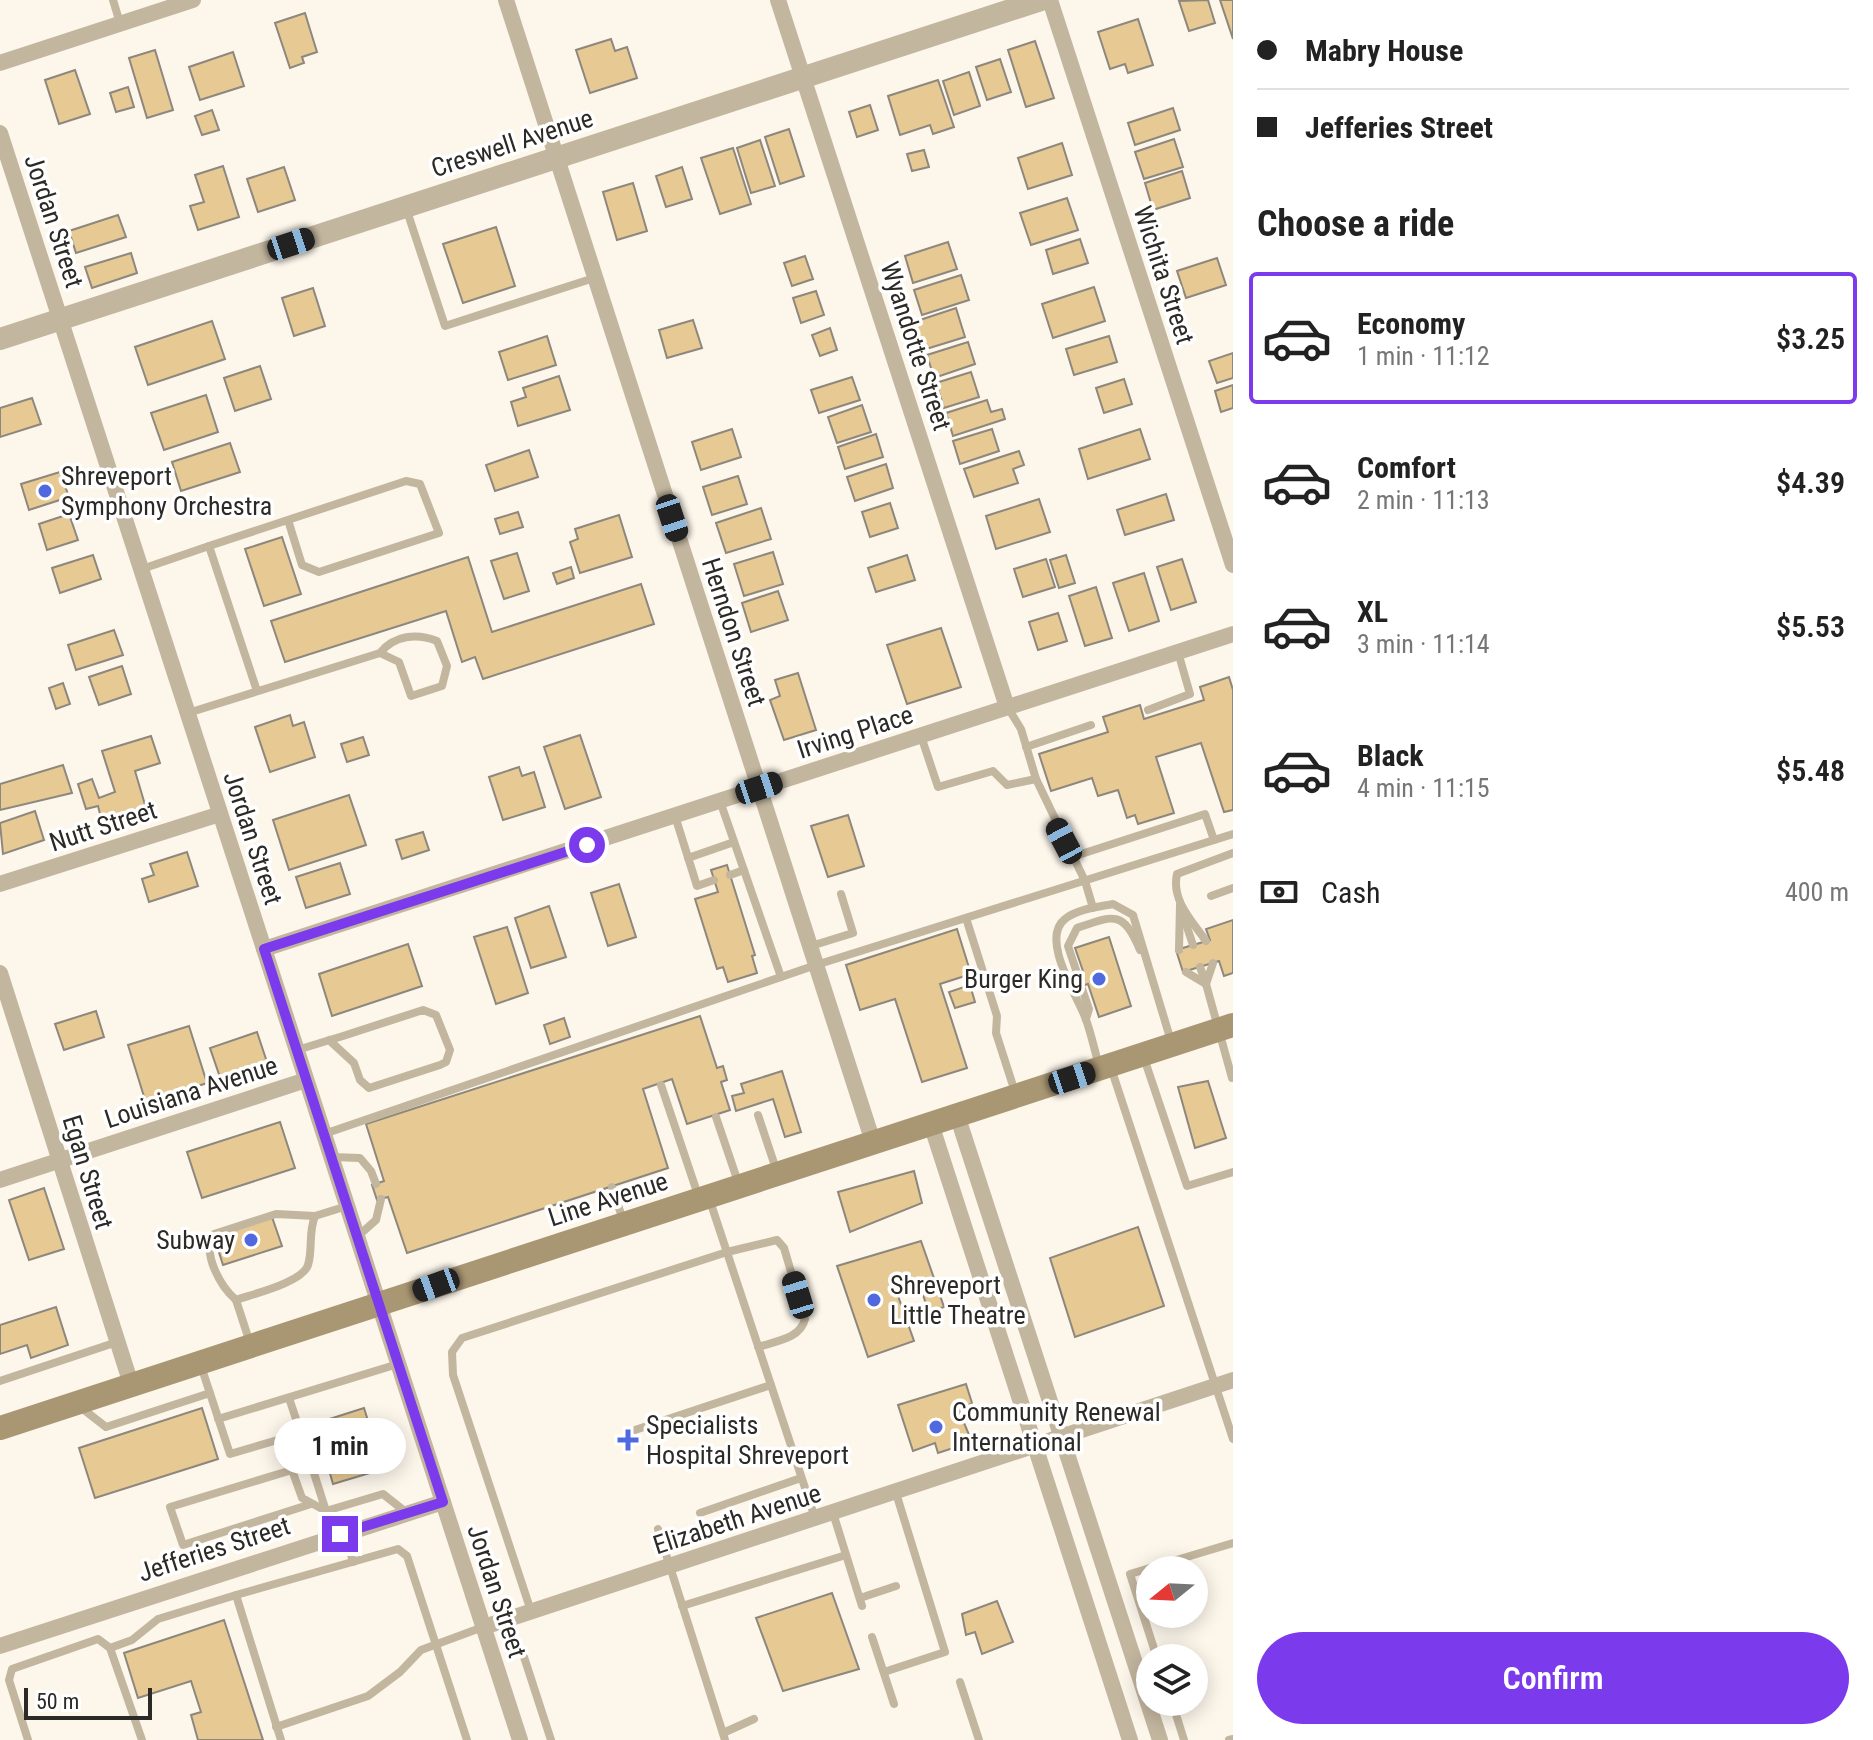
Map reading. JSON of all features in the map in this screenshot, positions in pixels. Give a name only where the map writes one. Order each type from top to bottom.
[{"type":"main road","name":"Line Avenue","points":[[0,1428],[1227,1027]]},
{"type":"street","points":[[0,63],[193,0]]},
{"type":"street","name":"Herndon Street","points":[[506,0],[873,1142]]},
{"type":"street","name":"Wyandotte Street","points":[[778,0],[1007,707]]},
{"type":"street","name":"Creswell Avenue","points":[[0,339],[1041,0]]},
{"type":"street","name":"Wichita Street","points":[[1050,0],[1233,565]]},
{"type":"street","name":"Jordan Street","points":[[0,133],[520,1740]]},
{"type":"street","name":"Irving Place","points":[[264,949],[1233,634]]},
{"type":"street","name":"Nutt Street","points":[[0,884],[220,814]]},
{"type":"street","name":"Egan Street","points":[[0,973],[131,1384]]},
{"type":"street","name":"Louisiana Avenue","points":[[0,1180],[306,1080]]},
{"type":"street","points":[[957,1115],[1160,1740]]},
{"type":"street","points":[[931,1124],[1130,1740]]},
{"type":"street","name":"Elizabeth Avenue","points":[[484,1627],[1035,1448],[1233,1380]]},
{"type":"street","name":"Jefferies Street","points":[[0,1646],[443,1502]]},
{"type":"lane","points":[[113,0],[120,24]]},
{"type":"lane","points":[[406,207],[445,326],[594,278]]},
{"type":"lane","points":[[141,569],[209,546],[406,481],[420,484],[439,533],[319,572],[302,565],[288,520]]},
{"type":"lane","points":[[209,546],[257,691]]},
{"type":"lane","points":[[187,713],[380,653],[387,644],[419,634],[437,641],[447,666],[442,686],[411,696],[399,662],[380,653]]},
{"type":"lane","points":[[1148,710],[1190,694],[1178,652]]},
{"type":"lane","points":[[1007,707],[1026,747],[1036,779],[1085,881],[1093,908]]},
{"type":"lane","points":[[1026,747],[1091,725]]},
{"type":"lane","points":[[921,736],[938,787],[993,771],[1007,785],[1036,779]]},
{"type":"lane","points":[[720,801],[781,977]]},
{"type":"lane","points":[[1072,857],[1205,814],[1214,840]]},
{"type":"lane","points":[[675,816],[697,886],[714,880]]},
{"type":"lane","points":[[324,1134],[816,965],[1233,834]]},
{"type":"lane","points":[[688,858],[734,842]]},
{"type":"lane","points":[[1193,945],[1174,885],[1177,874],[1233,853]]},
{"type":"lane","points":[[730,875],[744,870]]},
{"type":"lane","points":[[1211,896],[1233,888]]},
{"type":"lane","points":[[810,947],[853,933],[841,894]]},
{"type":"lane","points":[[1172,1045],[1133,915],[1113,904],[1064,919],[1056,933],[1057,955],[1105,1067],[1233,1439]]},
{"type":"lane","points":[[1180,904],[1193,945]]},
{"type":"lane","points":[[1180,904],[1193,945]]},
{"type":"lane","points":[[966,918],[997,1016],[996,1033],[1017,1096]]},
{"type":"lane","points":[[1077,973],[1068,946],[1071,934],[1077,928],[1107,918],[1118,918],[1128,926],[1146,966]]},
{"type":"lane","points":[[1206,984],[1200,967],[1227,1027],[1232,1078]]},
{"type":"lane","points":[[1081,986],[1089,1009],[1086,1019]]},
{"type":"lane","points":[[297,1050],[329,1040],[430,1010],[436,1015],[450,1050],[440,1065],[369,1088],[360,1080],[354,1063],[329,1040]]},
{"type":"lane","points":[[1143,1055],[1187,1186],[1233,1172]]},
{"type":"lane","points":[[661,1085],[727,1252],[815,1519]]},
{"type":"lane","points":[[758,1115],[777,1173]]},
{"type":"lane","points":[[716,1117],[739,1186]]},
{"type":"lane","points":[[331,1157],[360,1158],[371,1171],[376,1184]]},
{"type":"lane","points":[[612,1187],[624,1223]]},
{"type":"lane","points":[[357,1237],[376,1220],[381,1199]]},
{"type":"lane","points":[[252,1347],[236,1300],[224,1290],[209,1251],[214,1234],[276,1214],[315,1216],[347,1206]]},
{"type":"lane","points":[[236,1300],[299,1278],[308,1267],[309,1232],[315,1216]]},
{"type":"lane","points":[[531,1612],[453,1375],[452,1352],[462,1338],[767,1239],[777,1240],[784,1248],[805,1319],[803,1328],[795,1335],[758,1347]]},
{"type":"lane","points":[[0,1381],[117,1342]]},
{"type":"lane","points":[[200,1363],[230,1454],[281,1439],[302,1498],[311,1504],[326,1511],[383,1494],[407,1513]]},
{"type":"lane","points":[[218,1419],[398,1364]]},
{"type":"lane","points":[[635,1430],[771,1385]]},
{"type":"lane","points":[[75,1403],[106,1427],[210,1393]]},
{"type":"lane","points":[[289,1398],[307,1452]]},
{"type":"lane","points":[[312,1467],[326,1511],[342,1533],[353,1562]]},
{"type":"lane","points":[[292,1470],[170,1507],[183,1545],[311,1504]]},
{"type":"lane","points":[[700,1513],[801,1478]]},
{"type":"lane","points":[[884,1672],[945,1652],[896,1493]]},
{"type":"lane","points":[[833,1513],[861,1602],[896,1586]]},
{"type":"lane","points":[[658,1529],[724,1737],[754,1719]]},
{"type":"lane","points":[[1152,1644],[1130,1574],[1233,1543]]},
{"type":"lane","points":[[110,1648],[132,1640],[158,1619],[398,1549],[407,1556],[467,1740]]},
{"type":"lane","points":[[682,1606],[846,1555]]},
{"type":"lane","points":[[236,1595],[281,1740]]},
{"type":"lane","points":[[276,1727],[368,1696],[392,1679],[421,1650],[435,1642],[484,1627]]},
{"type":"lane","points":[[872,1637],[894,1704]]},
{"type":"lane","points":[[28,1740],[9,1680],[12,1669],[98,1639],[110,1648],[142,1740]]},
{"type":"lane","points":[[524,1657],[551,1740]]},
{"type":"lane","points":[[960,1682],[979,1740]]},
{"type":"lane","points":[[1176,1716],[1184,1740]]},
{"type":"building","points":[[1208,0],[1215,23],[1189,31],[1179,1]]},
{"type":"building","points":[[1220,0],[1233,0],[1233,39]]},
{"type":"building","points":[[305,13],[317,52],[302,57],[304,63],[290,68],[275,23]]},
{"type":"building","points":[[1138,19],[1153,65],[1128,73],[1125,64],[1110,69],[1098,32]]},
{"type":"building","points":[[611,39],[615,51],[627,47],[637,78],[590,93],[576,50]]},
{"type":"building","points":[[1035,41],[1054,98],[1026,107],[1008,50]]},
{"type":"building","points":[[155,50],[173,110],[147,118],[129,58]]},
{"type":"building","points":[[233,52],[244,86],[200,100],[189,67]]},
{"type":"building","points":[[1000,59],[1011,92],[987,100],[976,67]]},
{"type":"building","points":[[75,70],[90,114],[59,124],[45,80]]},
{"type":"building","points":[[969,72],[980,106],[954,115],[943,81]]},
{"type":"building","points":[[938,80],[954,127],[933,134],[930,125],[900,135],[888,96]]},
{"type":"building","points":[[128,87],[134,107],[116,112],[110,93]]},
{"type":"building","points":[[870,105],[878,130],[857,137],[849,112]]},
{"type":"building","points":[[1173,108],[1180,130],[1135,145],[1128,123]]},
{"type":"building","points":[[212,110],[219,130],[202,135],[195,116]]},
{"type":"building","points":[[789,129],[804,176],[780,184],[765,137]]},
{"type":"building","points":[[1174,139],[1183,167],[1144,179],[1135,152]]},
{"type":"building","points":[[760,140],[775,186],[751,193],[737,148]]},
{"type":"building","points":[[1062,143],[1072,175],[1028,189],[1018,158]]},
{"type":"building","points":[[733,148],[751,204],[720,214],[701,158]]},
{"type":"building","points":[[924,150],[929,167],[912,171],[907,154]]},
{"type":"building","points":[[223,166],[239,217],[198,230],[190,206],[204,202],[195,175]]},
{"type":"building","points":[[284,167],[295,200],[258,212],[247,179]]},
{"type":"building","points":[[682,167],[692,199],[666,207],[656,176]]},
{"type":"building","points":[[1182,171],[1190,198],[1153,210],[1145,183]]},
{"type":"building","points":[[633,183],[647,231],[617,240],[603,192]]},
{"type":"building","points":[[1067,198],[1078,230],[1031,245],[1020,213]]},
{"type":"building","points":[[118,215],[126,237],[76,253],[69,231]]},
{"type":"building","points":[[496,227],[515,286],[463,303],[443,244]]},
{"type":"building","points":[[1080,239],[1088,263],[1053,274],[1046,250]]},
{"type":"building","points":[[948,242],[957,269],[913,283],[905,256]]},
{"type":"building","points":[[131,253],[137,273],[92,288],[85,267]]},
{"type":"building","points":[[805,256],[813,279],[792,286],[784,263]]},
{"type":"building","points":[[1217,258],[1226,285],[1186,298],[1177,271]]},
{"type":"building","points":[[961,275],[969,300],[922,315],[914,290]]},
{"type":"building","points":[[1094,287],[1105,321],[1053,338],[1042,304]]},
{"type":"building","points":[[313,288],[325,326],[294,336],[282,298]]},
{"type":"building","points":[[816,291],[824,315],[801,323],[793,298]]},
{"type":"building","points":[[956,308],[965,337],[923,350],[914,322]]},
{"type":"building","points":[[693,320],[702,348],[667,358],[659,330]]},
{"type":"building","points":[[212,321],[225,359],[148,385],[135,347]]},
{"type":"building","points":[[830,328],[837,350],[820,356],[812,335]]},
{"type":"building","points":[[547,336],[556,365],[508,380],[499,352]]},
{"type":"building","points":[[1109,336],[1117,362],[1074,375],[1066,349]]},
{"type":"building","points":[[968,342],[975,364],[934,378],[927,355]]},
{"type":"building","points":[[1233,353],[1233,378],[1217,383],[1209,361]]},
{"type":"building","points":[[260,366],[271,399],[235,411],[224,378]]},
{"type":"building","points":[[971,372],[979,397],[944,408],[936,383]]},
{"type":"building","points":[[559,376],[570,410],[518,426],[511,402],[526,397],[523,388]]},
{"type":"building","points":[[852,377],[860,400],[819,413],[811,390]]},
{"type":"building","points":[[1124,379],[1132,404],[1104,413],[1096,388]]},
{"type":"building","points":[[1233,385],[1233,408],[1221,412],[1215,391]]},
{"type":"building","points":[[206,395],[218,432],[164,450],[151,413]]},
{"type":"building","points":[[32,398],[41,424],[0,437],[0,408]]},
{"type":"building","points":[[987,400],[991,412],[1002,409],[1005,419],[953,436],[946,413]]},
{"type":"building","points":[[862,405],[871,432],[837,443],[828,417]]},
{"type":"building","points":[[732,429],[741,457],[701,470],[692,442]]},
{"type":"building","points":[[992,429],[999,451],[960,464],[953,441]]},
{"type":"building","points":[[1140,429],[1150,459],[1088,479],[1079,449]]},
{"type":"building","points":[[876,434],[883,457],[845,469],[838,447]]},
{"type":"building","points":[[230,443],[240,472],[181,491],[172,462]]},
{"type":"building","points":[[529,450],[538,477],[495,491],[486,465]]},
{"type":"building","points":[[1019,451],[1024,465],[1013,469],[1018,483],[974,497],[964,469]]},
{"type":"building","points":[[886,464],[893,488],[855,501],[847,477]]},
{"type":"building","name":"Shreveport Symphony Orchestra","points":[[60,472],[69,497],[29,510],[21,484]]},
{"type":"building","points":[[738,476],[747,504],[712,515],[703,487]]},
{"type":"building","points":[[1166,494],[1174,520],[1125,535],[1117,510]]},
{"type":"building","points":[[1039,499],[1050,532],[996,549],[986,516]]},
{"type":"building","points":[[890,503],[898,528],[870,537],[862,512]]},
{"type":"building","points":[[761,508],[771,539],[726,553],[716,523]]},
{"type":"building","points":[[518,512],[523,527],[500,534],[495,519]]},
{"type":"building","points":[[69,514],[78,540],[47,550],[39,524]]},
{"type":"building","points":[[619,515],[632,557],[580,573],[570,542],[578,539],[575,529]]},
{"type":"building","points":[[282,537],[301,594],[264,606],[245,549]]},
{"type":"building","points":[[773,552],[783,584],[744,596],[734,564]]},
{"type":"building","points":[[517,553],[529,591],[504,599],[491,561]]},
{"type":"building","points":[[93,555],[101,579],[60,593],[52,568]]},
{"type":"building","points":[[907,555],[915,580],[876,592],[868,568]]},
{"type":"building","points":[[1066,555],[1075,583],[1059,588],[1050,560]]},
{"type":"building","points":[[468,557],[492,632],[641,584],[654,624],[483,679],[475,657],[462,662],[446,611],[285,662],[271,621]]},
{"type":"building","points":[[1046,559],[1055,587],[1023,597],[1014,569]]},
{"type":"building","points":[[1182,559],[1196,602],[1171,610],[1157,567]]},
{"type":"building","points":[[571,567],[574,578],[557,584],[553,573]]},
{"type":"building","points":[[1144,573],[1159,621],[1129,631],[1113,583]]},
{"type":"building","points":[[1096,587],[1112,638],[1085,646],[1069,596]]},
{"type":"building","points":[[778,591],[788,620],[751,632],[742,603]]},
{"type":"building","points":[[1058,613],[1067,641],[1038,650],[1029,622]]},
{"type":"building","points":[[941,628],[961,687],[907,704],[887,645]]},
{"type":"building","points":[[114,630],[123,655],[76,670],[68,645]]},
{"type":"building","points":[[122,666],[131,694],[99,705],[89,677]]},
{"type":"building","points":[[798,673],[816,730],[784,740],[770,700],[780,696],[775,680]]},
{"type":"building","points":[[1229,677],[1233,690],[1233,810],[1224,812],[1201,743],[1156,757],[1174,813],[1138,824],[1135,815],[1127,818],[1118,790],[1098,796],[1092,778],[1051,791],[1039,754],[1108,732],[1103,717],[1140,705],[1144,719],[1204,700],[1200,687]]},
{"type":"building","points":[[63,683],[70,704],[56,709],[49,688]]},
{"type":"building","points":[[290,715],[293,726],[304,722],[315,757],[270,772],[255,727]]},
{"type":"building","points":[[580,735],[601,797],[565,809],[544,747]]},
{"type":"building","points":[[151,736],[160,763],[135,771],[146,808],[102,822],[98,806],[86,809],[78,784],[92,779],[99,798],[115,792],[102,751]]},
{"type":"building","points":[[363,737],[369,755],[347,762],[341,744]]},
{"type":"building","points":[[63,765],[72,793],[0,810],[0,784]]},
{"type":"building","points":[[519,767],[522,776],[534,772],[545,807],[503,820],[489,777]]},
{"type":"building","points":[[349,795],[366,845],[289,870],[273,820]]},
{"type":"building","points":[[35,811],[44,840],[3,854],[0,823]]},
{"type":"building","points":[[848,815],[864,866],[828,877],[811,826]]},
{"type":"building","points":[[423,832],[429,850],[402,859],[396,840]]},
{"type":"building","points":[[187,852],[198,886],[149,902],[142,879],[154,875],[150,864]]},
{"type":"building","points":[[340,863],[350,894],[306,908],[296,877]]},
{"type":"building","points":[[727,865],[755,955],[752,956],[757,973],[728,982],[723,967],[717,969],[695,899],[718,892],[711,870]]},
{"type":"building","points":[[619,884],[636,937],[608,946],[591,893]]},
{"type":"building","points":[[549,906],[566,957],[531,968],[515,918]]},
{"type":"building","points":[[1233,920],[1233,973],[1224,976],[1219,961],[1183,972],[1176,950],[1210,940],[1206,929]]},
{"type":"building","points":[[507,927],[528,993],[496,1004],[474,937]]},
{"type":"building","points":[[957,929],[971,974],[940,984],[967,1068],[922,1082],[895,999],[860,1010],[846,965]]},
{"type":"building","name":"Burger King","points":[[1109,937],[1131,1006],[1099,1017],[1088,984],[1078,987],[1074,974],[1083,971],[1075,948]]},
{"type":"building","points":[[408,944],[422,986],[332,1016],[319,974]]},
{"type":"building","points":[[970,985],[975,1002],[955,1008],[949,992]]},
{"type":"building","points":[[96,1011],[104,1037],[64,1050],[55,1024]]},
{"type":"building","points":[[700,1016],[717,1068],[723,1066],[727,1080],[721,1082],[730,1110],[687,1124],[672,1079],[643,1089],[668,1168],[407,1253],[388,1197],[377,1200],[372,1185],[384,1181],[366,1124]]},
{"type":"building","points":[[564,1018],[570,1037],[550,1044],[544,1025]]},
{"type":"building","points":[[189,1026],[207,1083],[146,1103],[128,1045]]},
{"type":"building","points":[[257,1032],[270,1071],[223,1086],[210,1048]]},
{"type":"building","points":[[782,1071],[801,1132],[785,1137],[773,1099],[736,1111],[732,1096],[744,1093],[741,1084]]},
{"type":"building","points":[[1208,1081],[1226,1138],[1195,1148],[1178,1087]]},
{"type":"building","points":[[280,1122],[295,1168],[202,1198],[187,1152]]},
{"type":"building","points":[[914,1171],[922,1203],[850,1232],[838,1192]]},
{"type":"building","points":[[44,1188],[64,1249],[29,1260],[9,1200]]},
{"type":"building","name":"Subway","points":[[272,1217],[282,1246],[223,1265],[217,1246],[225,1232]]},
{"type":"building","points":[[1138,1227],[1164,1306],[1075,1337],[1050,1258]]},
{"type":"building","name":"Shreveport Little Theatre","points":[[921,1241],[944,1307],[929,1313],[920,1286],[897,1293],[914,1341],[868,1357],[837,1266]]},
{"type":"building","points":[[56,1307],[68,1345],[31,1358],[27,1345],[0,1354],[0,1325]]},
{"type":"building","name":"Community Renewal International","points":[[966,1384],[972,1403],[959,1411],[972,1442],[938,1453],[935,1443],[913,1451],[898,1405]]},
{"type":"building","points":[[202,1408],[218,1459],[95,1498],[79,1448]]},
{"type":"building","points":[[364,1408],[383,1469],[333,1484],[327,1463],[300,1471],[295,1455],[321,1447],[314,1424]]},
{"type":"building","points":[[832,1593],[859,1669],[783,1691],[756,1618]]},
{"type":"building","points":[[997,1601],[1013,1642],[982,1654],[975,1632],[966,1635],[962,1614]]},
{"type":"building","points":[[224,1620],[263,1740],[198,1740],[191,1715],[201,1712],[191,1681],[138,1698],[124,1653]]},
{"type":"place","name":"Shreveport Symphony Orchestra","points":[[45,491]]},
{"type":"place","name":"Burger King","points":[[1099,979]]},
{"type":"place","name":"Subway","points":[[251,1240]]},
{"type":"place","name":"Shreveport Little Theatre","points":[[874,1300]]},
{"type":"place","name":"Community Renewal International","points":[[936,1427]]},
{"type":"place","name":"Specialists Hospital Shreveport","points":[[628,1440]]},
{"type":"route","points":[[340,1534],[443,1502],[264,949],[587,845]]}]
